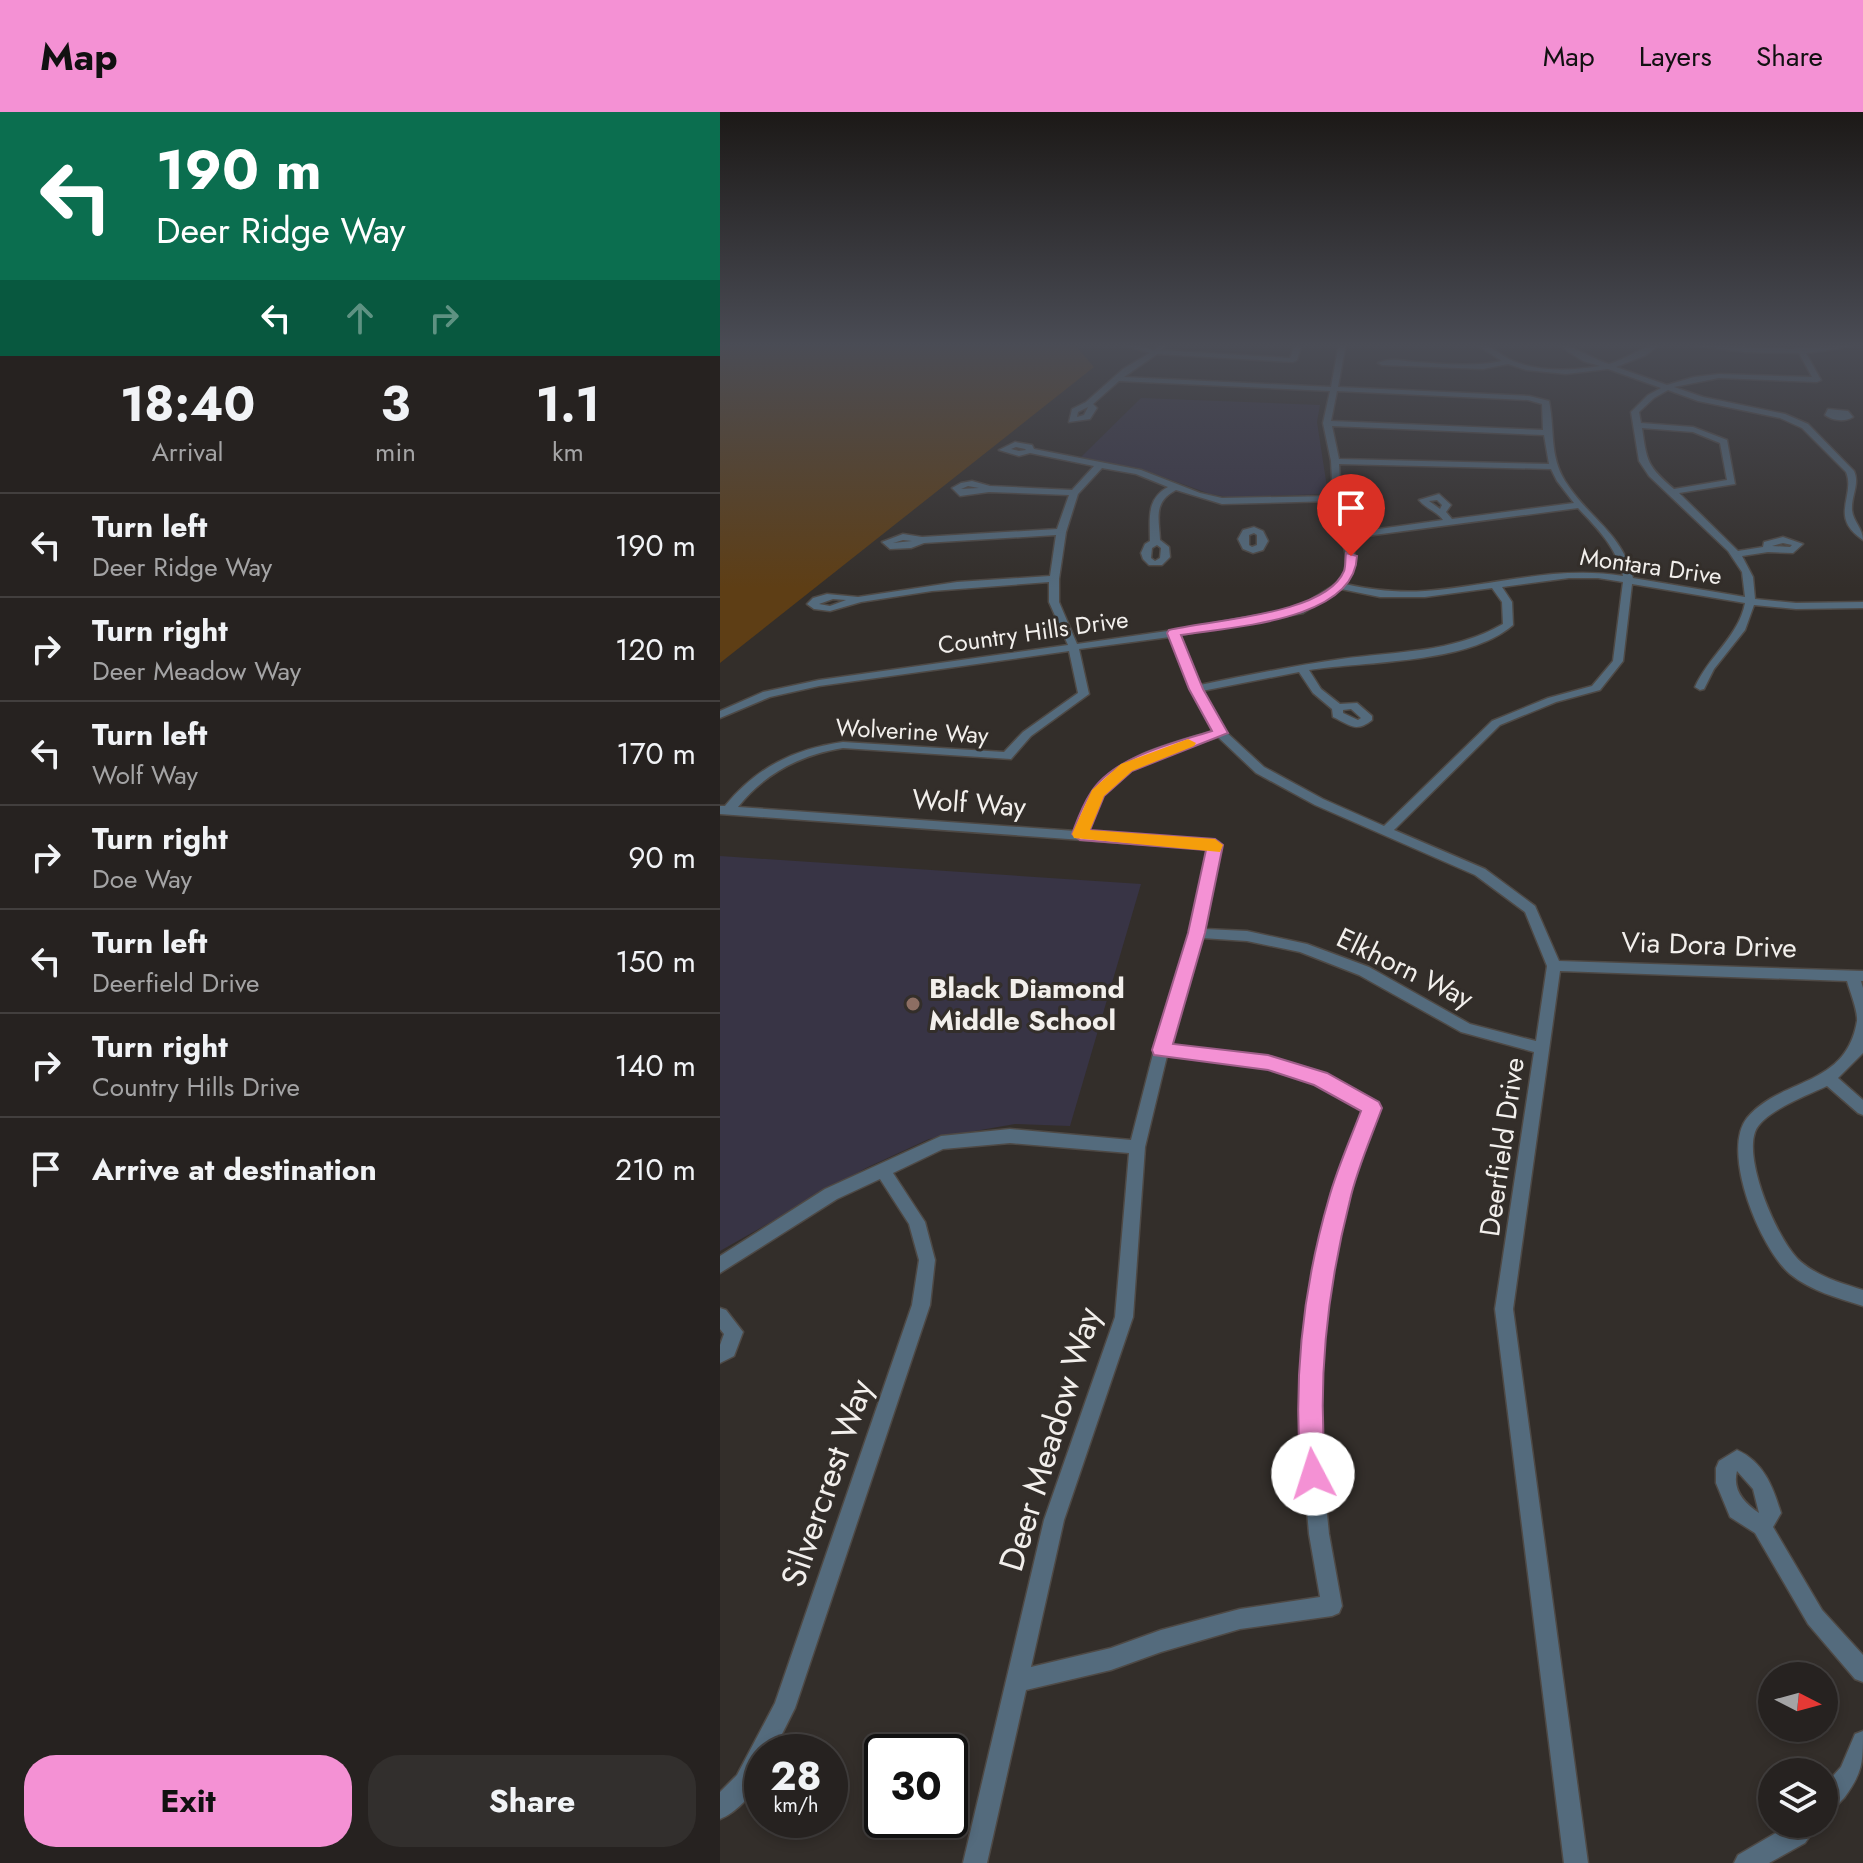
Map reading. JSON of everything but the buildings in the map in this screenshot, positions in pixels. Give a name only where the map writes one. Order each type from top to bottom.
[{"type":"street","points":[[1327,425],[1335,461],[1337,498],[1351,556],[1350,571],[1339,586]]},
{"type":"street","points":[[1365,425],[1548,433]]},
{"type":"street","points":[[1387,830],[1496,723],[1552,700],[1596,688],[1618,661],[1628,579],[1623,552],[1605,528],[1581,505],[1553,467],[1547,425]]},
{"type":"street","points":[[1671,492],[1732,482],[1724,442],[1717,437],[1672,426],[1637,425],[1643,461],[1652,474],[1735,554],[1747,572],[1749,601],[1744,622],[1707,669],[1700,687]]},
{"type":"street","points":[[1802,425],[1850,471],[1853,478],[1846,506],[1849,521],[1863,537]]},
{"type":"street","points":[[1805,426],[1809,425]]},
{"type":"street","points":[[1030,451],[1149,475],[1210,498],[1251,501],[1337,498]]},
{"type":"street","points":[[1335,461],[1553,467]]},
{"type":"street","name":"Wolverine Way","points":[[725,810],[767,769],[818,748],[843,745],[1007,756],[1027,734],[1084,694],[1073,645],[1054,602],[1054,579],[1061,532],[1074,493],[1101,464]]},
{"type":"street","points":[[1155,542],[1157,497],[1177,486]]},
{"type":"street","points":[[989,489],[1074,493]]},
{"type":"street","points":[[1251,501],[1253,529]]},
{"type":"street","points":[[1345,536],[1581,505]]},
{"type":"street","points":[[1442,512],[1449,522]]},
{"type":"street","points":[[922,540],[1061,532]]},
{"type":"street","points":[[1735,554],[1768,549]]},
{"type":"street","name":"Montara Drive","points":[[1339,586],[1380,594],[1425,594],[1569,575],[1628,579],[1749,601],[1796,606],[1863,605]]},
{"type":"street","points":[[856,599],[1023,579],[1054,579]]},
{"type":"street","points":[[1196,689],[1459,648],[1490,638],[1508,625],[1510,609],[1505,595],[1494,584]]},
{"type":"street","name":"Country Hills Drive","points":[[720,715],[767,694],[819,683],[1174,633],[1299,611],[1339,586]]},
{"type":"street","points":[[1174,633],[1196,689],[1220,733],[1260,770],[1319,802],[1480,872],[1530,909],[1554,966]]},
{"type":"street","points":[[1303,670],[1317,691],[1338,708]]},
{"type":"street","points":[[1080,834],[1097,794],[1127,768],[1165,750],[1220,733]]},
{"type":"street","name":"Wolf Way","points":[[725,810],[1215,845]]},
{"type":"street","name":"Deer Meadow Way","points":[[975,1863],[1054,1520],[1124,1317],[1137,1147],[1161,1050],[1197,933],[1215,845]]},
{"type":"street","name":"Elkhorn Way","points":[[1197,933],[1247,936],[1302,948],[1364,971],[1466,1028],[1543,1049]]},
{"type":"street","name":"Via Dora Drive","points":[[1554,966],[1858,976]]},
{"type":"street","name":"Deerfield Drive","points":[[1554,966],[1504,1309],[1576,1863]]},
{"type":"street","points":[[1858,976],[1863,1015]]},
{"type":"street","points":[[1863,1023],[1856,1052],[1828,1078],[1760,1114],[1747,1131],[1747,1171],[1774,1240],[1790,1264],[1813,1280],[1863,1298]]},
{"type":"street","points":[[1017,1681],[1111,1659],[1240,1619],[1332,1606],[1319,1534],[1308,1415],[1310,1386],[1317,1301],[1339,1198],[1372,1108],[1320,1079],[1268,1062],[1161,1050]]},
{"type":"street","points":[[1828,1078],[1863,1109]]},
{"type":"street","points":[[720,1265],[831,1194],[941,1143],[1010,1136],[1137,1147]]},
{"type":"street","name":"Silvercrest Way","points":[[720,1808],[745,1783],[784,1708],[921,1305],[927,1260],[917,1222],[882,1169]]},
{"type":"street","points":[[720,1316],[734,1332],[728,1350],[720,1354]]},
{"type":"street","points":[[1762,1526],[1815,1617],[1863,1671]]},
{"type":"street","points":[[1838,1787],[1849,1775],[1863,1742]]},
{"type":"street","points":[[1746,1863],[1792,1838]]},
{"type":"shaded area","points":[[720,425],[1021,425],[720,663]]},
{"type":"shaded area","points":[[1114,425],[1317,425],[1328,494],[1228,497],[1210,494],[1138,468],[1079,459]]},
{"type":"shaded area","name":"Black Diamond Middle School","points":[[720,856],[1141,884],[1070,1126],[1015,1124],[929,1139],[866,1168],[720,1251]]},
{"type":"slow traffic","points":[[1188,743],[1127,768],[1097,794],[1080,834],[1215,845],[1214,848]]},
{"type":"place","name":"Black Diamond Middle School","points":[[913,1004]]},
{"type":"route","points":[[1313,1474],[1308,1415],[1317,1301],[1339,1198],[1372,1108],[1320,1079],[1268,1062],[1161,1050],[1197,933],[1215,845],[1080,834],[1097,794],[1127,768],[1165,750],[1220,733],[1196,689],[1174,633],[1299,611],[1339,586],[1350,571],[1351,556]]}]
